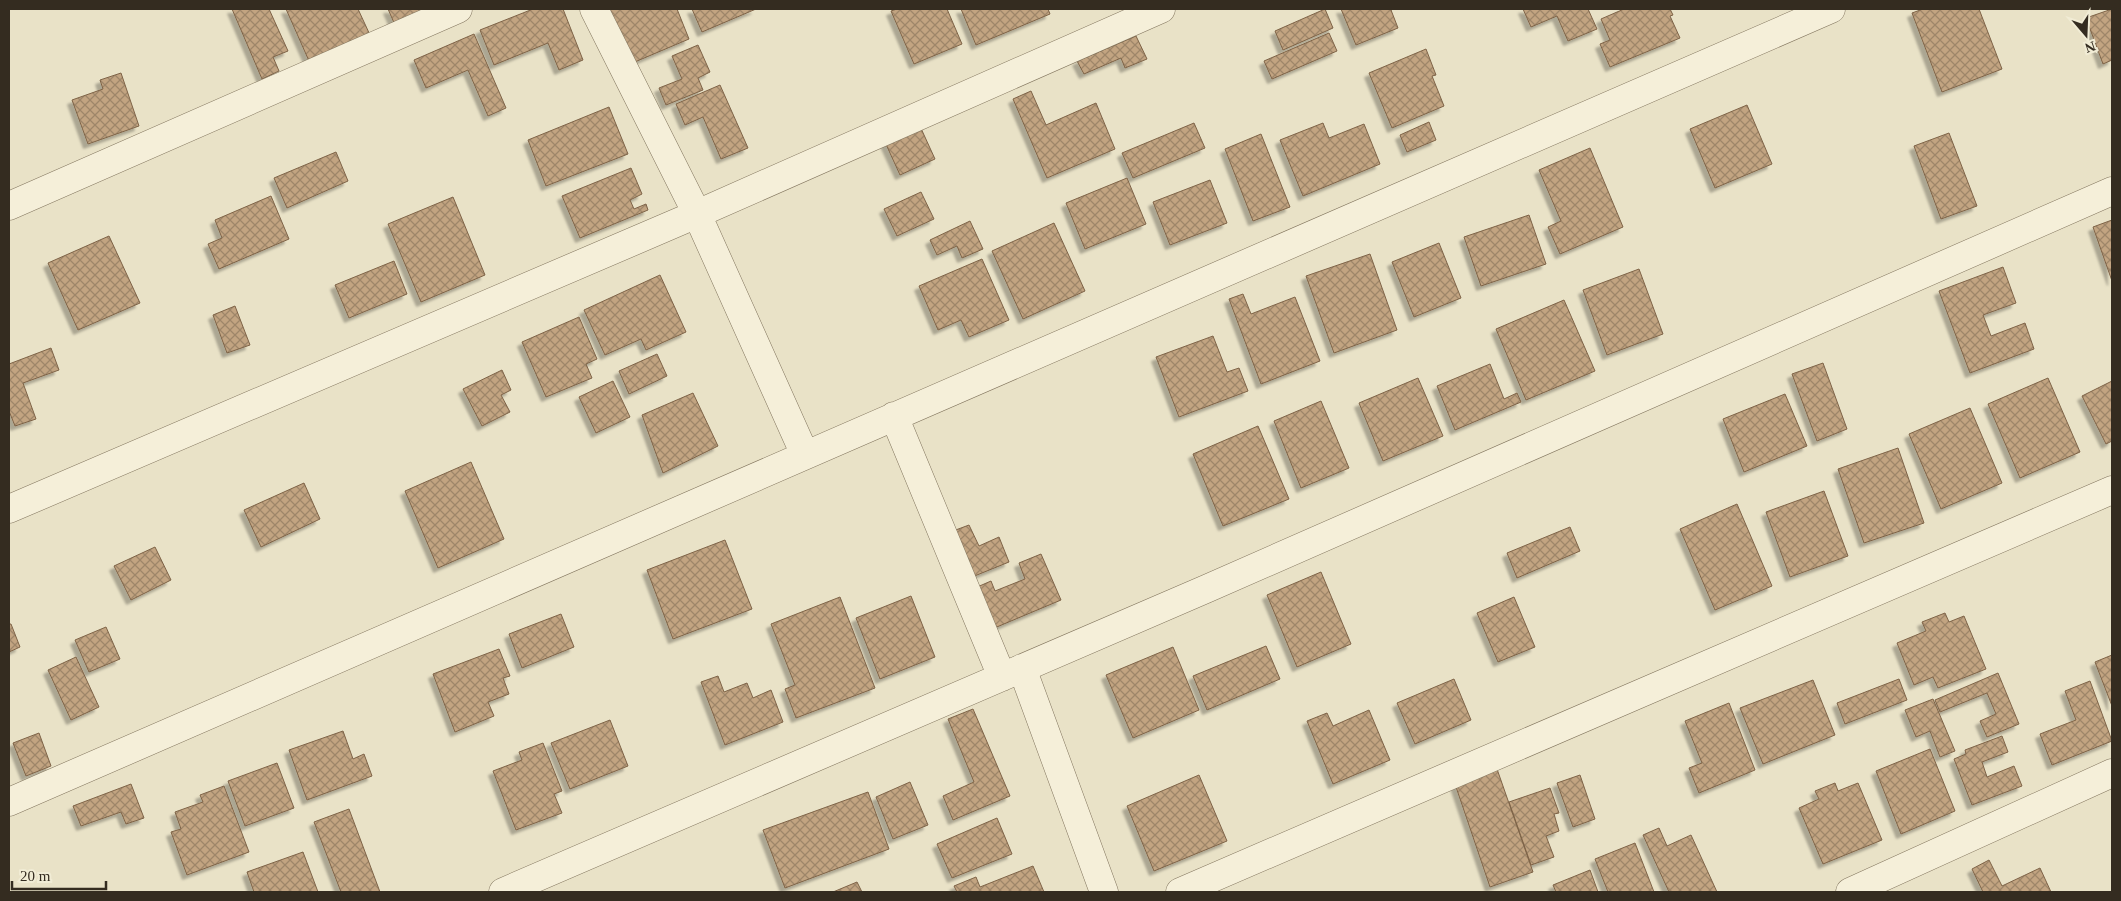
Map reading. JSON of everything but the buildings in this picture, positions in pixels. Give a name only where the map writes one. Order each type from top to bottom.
[{"type":"street","points":[[9,206],[458,9]]},
{"type":"street","points":[[594,9],[697,214],[805,455]]},
{"type":"street","points":[[9,509],[697,214],[1161,9]]},
{"type":"street","points":[[9,802],[1831,9]]},
{"type":"street","points":[[503,892],[1012,673],[2112,191]]},
{"type":"street","points":[[894,416],[1012,673],[1104,892]]},
{"type":"street","points":[[1180,892],[2112,490]]},
{"type":"street","points":[[1850,892],[2112,773]]}]
